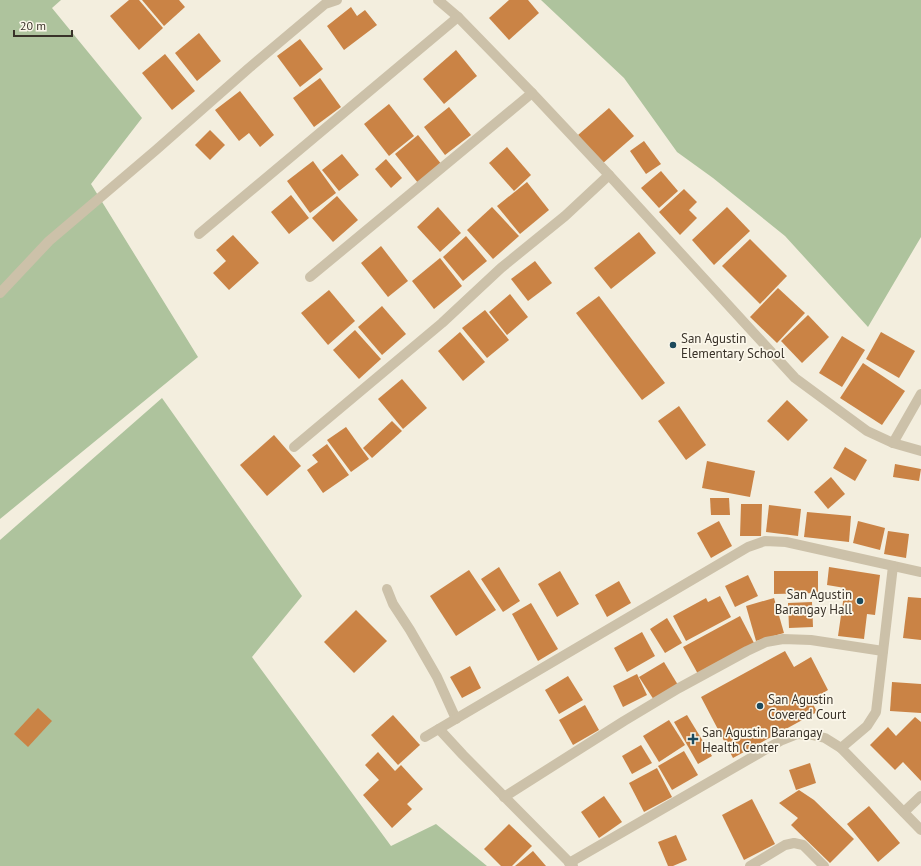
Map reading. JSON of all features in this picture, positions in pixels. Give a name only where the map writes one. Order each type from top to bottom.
[{"type":"street","points":[[0,293],[48,241],[325,4],[337,0]]},
{"type":"street","points":[[438,0],[458,17],[532,93],[795,378],[867,432],[893,443],[921,451]]},
{"type":"street","points":[[199,234],[458,17]]},
{"type":"street","points":[[310,277],[532,93]]},
{"type":"street","points":[[294,447],[442,323],[501,268],[565,216],[609,175]]},
{"type":"street","points":[[893,443],[921,394]]},
{"type":"street","points":[[425,737],[748,547],[765,541],[786,542],[921,572]]},
{"type":"street","points":[[841,748],[867,726],[876,712],[892,566]]},
{"type":"street","points":[[387,589],[393,604],[437,677],[456,719]]},
{"type":"street","points":[[504,797],[624,721],[680,688],[766,642],[783,639],[811,640],[883,651]]},
{"type":"street","points":[[439,729],[571,864],[782,740],[797,734],[812,734],[825,738],[841,748],[921,830]]},
{"type":"street","points":[[904,812],[921,796]]},
{"type":"street","points":[[750,866],[785,845],[794,843],[803,845],[824,866]]},
{"type":"green space","points":[[0,0],[61,0],[52,8],[142,118],[91,184],[198,357],[0,519]]},
{"type":"green space","points":[[541,0],[921,0],[921,237],[868,327],[785,236],[713,178],[677,152],[624,78]]},
{"type":"green space","points":[[162,398],[302,596],[252,657],[391,846],[436,824],[487,866],[0,866],[0,540]]},
{"type":"building","points":[[129,0],[139,0],[163,28],[139,50],[110,16]]},
{"type":"building","points":[[142,0],[179,0],[185,7],[164,26]]},
{"type":"building","points":[[509,0],[528,0],[539,13],[509,40],[489,18]]},
{"type":"building","points":[[351,7],[357,16],[365,10],[377,25],[344,50],[327,26]]},
{"type":"building","points":[[199,33],[221,61],[197,81],[175,53]]},
{"type":"building","points":[[300,39],[323,69],[300,87],[277,56]]},
{"type":"building","points":[[456,50],[477,76],[444,104],[423,79]]},
{"type":"building","points":[[165,54],[195,91],[172,110],[142,73]]},
{"type":"building","points":[[320,78],[341,107],[314,127],[293,98]]},
{"type":"building","points":[[240,91],[274,135],[260,147],[249,133],[239,141],[215,110]]},
{"type":"building","points":[[389,104],[414,136],[389,156],[364,124]]},
{"type":"building","points":[[449,107],[471,135],[445,155],[424,127]]},
{"type":"building","points":[[609,108],[634,136],[602,164],[578,135]]},
{"type":"building","points":[[210,130],[225,145],[210,160],[195,145]]},
{"type":"building","points":[[418,135],[442,165],[418,183],[395,154]]},
{"type":"building","points":[[644,141],[661,164],[646,174],[630,151]]},
{"type":"building","points":[[507,147],[531,175],[514,191],[489,163]]},
{"type":"building","points":[[342,154],[359,175],[339,191],[322,170]]},
{"type":"building","points":[[386,159],[402,178],[391,188],[375,169]]},
{"type":"building","points":[[313,161],[336,193],[310,213],[287,181]]},
{"type":"building","points":[[661,171],[678,191],[659,208],[641,188]]},
{"type":"building","points":[[527,182],[549,210],[520,234],[497,206]]},
{"type":"building","points":[[684,189],[697,202],[689,210],[697,218],[680,235],[659,212]]},
{"type":"building","points":[[291,195],[309,218],[289,234],[271,212]]},
{"type":"building","points":[[337,196],[358,220],[333,242],[312,218]]},
{"type":"building","points":[[438,207],[461,233],[440,252],[417,227]]},
{"type":"building","points":[[492,207],[519,236],[493,259],[467,230]]},
{"type":"building","points":[[727,207],[750,231],[714,265],[692,240]]},
{"type":"building","points":[[639,232],[656,253],[611,289],[594,268]]},
{"type":"building","points":[[233,235],[259,263],[229,290],[213,273],[226,261],[216,250]]},
{"type":"building","points":[[466,236],[487,261],[463,281],[443,257]]},
{"type":"building","points":[[750,239],[787,276],[760,304],[722,266]]},
{"type":"building","points":[[381,246],[408,281],[388,297],[361,263]]},
{"type":"building","points":[[440,258],[462,286],[434,309],[412,281]]},
{"type":"building","points":[[535,261],[552,283],[528,301],[511,279]]},
{"type":"building","points":[[778,288],[805,313],[777,343],[750,317]]},
{"type":"building","points":[[329,290],[355,321],[328,345],[301,313]]},
{"type":"building","points":[[510,294],[528,317],[507,335],[489,312]]},
{"type":"building","points":[[599,296],[665,383],[642,400],[576,313]]},
{"type":"building","points":[[382,306],[406,334],[382,355],[358,327]]},
{"type":"building","points":[[485,310],[509,340],[487,358],[462,328]]},
{"type":"building","points":[[808,315],[829,337],[802,363],[781,341]]},
{"type":"building","points":[[355,330],[381,359],[359,379],[333,350]]},
{"type":"building","points":[[460,332],[485,362],[463,381],[438,351]]},
{"type":"building","points":[[881,332],[915,351],[899,378],[866,359]]},
{"type":"building","points":[[842,336],[865,350],[842,387],[819,373]]},
{"type":"building","points":[[863,363],[905,391],[882,425],[840,398]]},
{"type":"building","points":[[402,379],[427,408],[403,429],[378,399]]},
{"type":"building","points":[[787,400],[808,420],[788,441],[767,421]]},
{"type":"building","points":[[679,406],[706,445],[686,460],[658,421]]},
{"type":"building","points":[[392,421],[402,431],[372,458],[363,448]]},
{"type":"building","points":[[346,427],[369,459],[351,472],[327,440]]},
{"type":"building","points":[[274,435],[301,466],[267,496],[240,465]]},
{"type":"building","points":[[327,444],[349,475],[323,493],[307,470],[318,462],[312,455]]},
{"type":"building","points":[[845,447],[867,460],[855,481],[833,468]]},
{"type":"building","points":[[707,461],[755,471],[750,497],[702,488]]},
{"type":"building","points":[[895,464],[921,469],[919,481],[893,477]]},
{"type":"building","points":[[831,477],[845,494],[828,509],[814,492]]},
{"type":"building","points":[[710,498],[729,498],[730,515],[711,515]]},
{"type":"building","points":[[741,504],[762,504],[761,536],[740,536]]},
{"type":"building","points":[[769,505],[801,509],[798,536],[766,532]]},
{"type":"building","points":[[807,512],[851,516],[849,542],[804,537]]},
{"type":"building","points":[[719,521],[732,546],[711,558],[697,533]]},
{"type":"building","points":[[858,521],[885,528],[880,550],[853,543]]},
{"type":"building","points":[[888,531],[909,534],[906,558],[884,554]]},
{"type":"building","points":[[499,567],[520,601],[503,612],[481,579]]},
{"type":"building","name":"San Agustin Barangay Hall","points":[[829,567],[880,575],[875,615],[867,614],[864,639],[838,636],[845,588],[827,585]]},
{"type":"building","points":[[469,570],[496,610],[456,636],[430,596]]},
{"type":"building","points":[[560,571],[579,604],[557,617],[538,584]]},
{"type":"building","points":[[774,571],[818,571],[818,593],[774,594]]},
{"type":"building","points":[[748,575],[758,596],[735,607],[725,586]]},
{"type":"building","points":[[619,581],[631,603],[607,617],[595,595]]},
{"type":"building","points":[[720,596],[731,617],[686,641],[673,616],[706,598],[708,602]]},
{"type":"building","points":[[908,597],[921,598],[921,640],[903,638]]},
{"type":"building","points":[[774,598],[784,633],[756,641],[746,606]]},
{"type":"building","points":[[812,602],[813,627],[789,628],[788,603]]},
{"type":"building","points":[[531,603],[558,649],[538,661],[512,614]]},
{"type":"building","points":[[356,610],[387,641],[354,673],[324,642]]},
{"type":"building","points":[[740,616],[754,643],[698,674],[683,647]]},
{"type":"building","points":[[667,618],[682,643],[665,653],[650,629]]},
{"type":"building","points":[[642,632],[655,656],[627,672],[614,648]]},
{"type":"building","name":"San Agustin Covered Court","points":[[785,651],[794,667],[811,657],[828,690],[811,700],[817,712],[733,758],[701,697]]},
{"type":"building","points":[[664,662],[678,685],[654,700],[639,677]]},
{"type":"building","points":[[470,666],[481,688],[462,698],[450,677]]},
{"type":"building","points":[[637,674],[647,695],[623,707],[613,686]]},
{"type":"building","points":[[568,676],[583,700],[559,714],[545,690]]},
{"type":"building","points":[[892,682],[921,684],[921,713],[890,711]]},
{"type":"building","points":[[585,705],[599,730],[573,745],[559,720]]},
{"type":"building","points":[[38,708],[52,721],[28,747],[14,734]]},
{"type":"building","points":[[393,715],[420,745],[398,765],[371,735]]},
{"type":"building","name":"San Agustin Barangay Health Center","points":[[687,715],[712,756],[698,764],[674,722]]},
{"type":"building","points":[[915,717],[921,722],[921,781],[903,762],[895,770],[870,745],[888,727],[896,736]]},
{"type":"building","points":[[669,720],[685,745],[659,762],[643,736]]},
{"type":"building","points":[[641,745],[652,763],[632,774],[622,756]]},
{"type":"building","points":[[684,751],[698,775],[672,790],[658,766]]},
{"type":"building","points":[[378,752],[395,771],[401,765],[423,789],[407,804],[412,809],[392,828],[363,795],[379,780],[365,765]]},
{"type":"building","points":[[810,763],[816,783],[796,790],[789,770]]},
{"type":"building","points":[[657,768],[672,797],[644,812],[629,783]]},
{"type":"building","points":[[799,790],[814,800],[854,839],[830,863],[791,825],[798,818],[779,803]]},
{"type":"building","points":[[604,796],[622,822],[599,838],[581,812]]},
{"type":"building","points":[[752,799],[775,844],[744,860],[722,815]]},
{"type":"building","points":[[869,806],[900,843],[878,862],[847,824]]},
{"type":"building","points":[[509,824],[532,846],[512,866],[501,866],[484,849]]},
{"type":"building","points":[[676,835],[687,860],[673,866],[668,866],[658,842]]},
{"type":"building","points":[[533,851],[546,866],[515,866]]},
{"type":"place","name":"San Agustin Elementary School","points":[[673,345]]},
{"type":"place","name":"San Agustin Barangay Hall","points":[[860,601]]},
{"type":"place","name":"San Agustin Covered Court","points":[[760,706]]},
{"type":"place","name":"San Agustin Barangay Health Center","points":[[693,739]]}]
